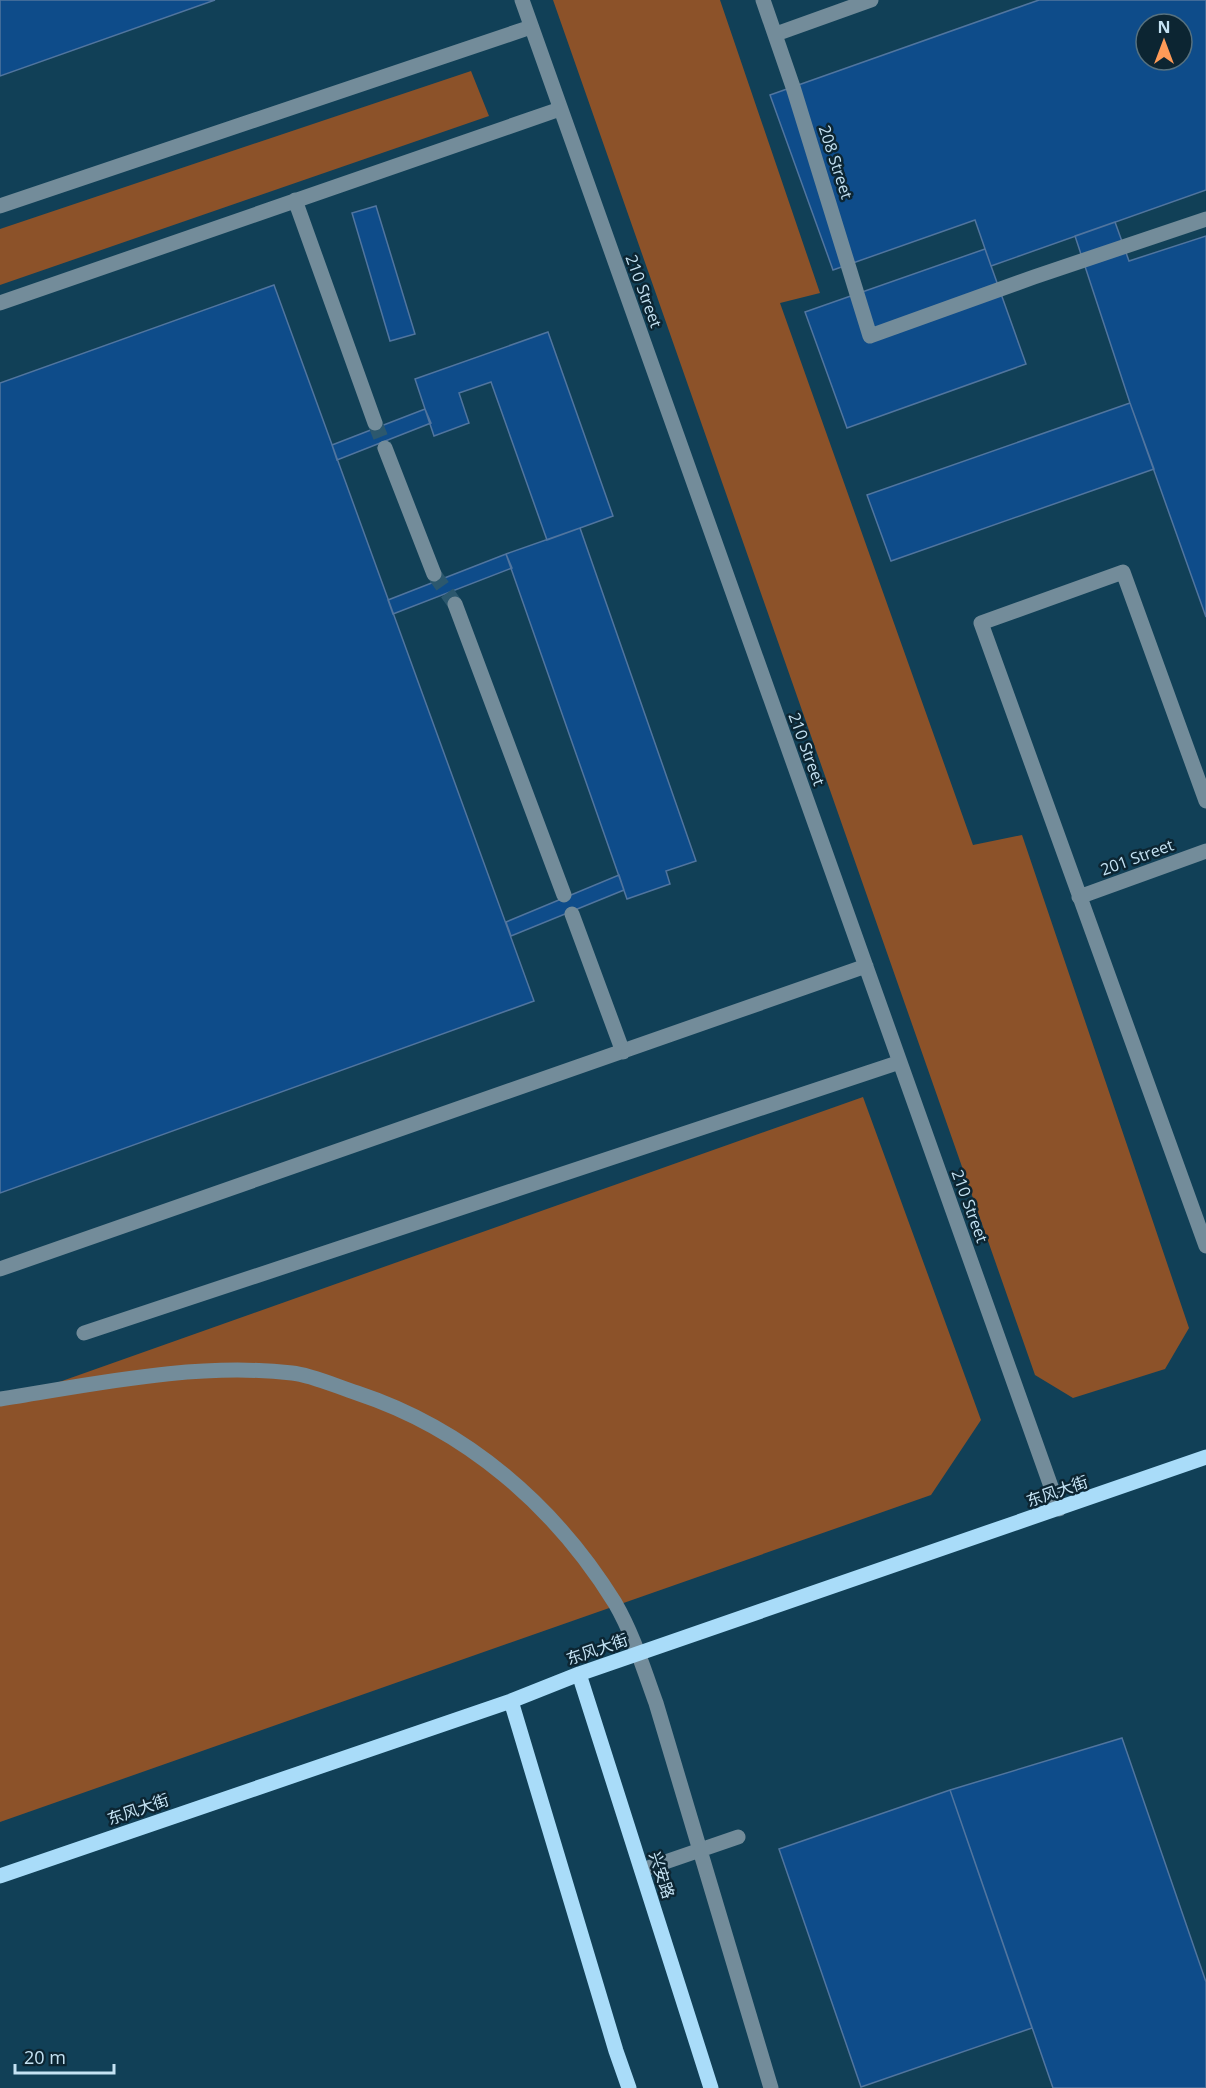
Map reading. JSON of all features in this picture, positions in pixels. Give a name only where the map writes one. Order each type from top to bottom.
[{"type":"main road","name":"东风大街","points":[[0,1876],[511,1701],[579,1674],[1206,1457]]},
{"type":"main road","name":"兴安路","points":[[579,1674],[711,2088]]},
{"type":"main road","points":[[511,1701],[629,2088]]},
{"type":"lane","name":"210 Street","points":[[522,0],[1059,1509]]},
{"type":"lane","name":"208 Street","points":[[763,0],[846,253],[870,336],[1206,219]]},
{"type":"lane","points":[[776,34],[871,0]]},
{"type":"lane","points":[[0,206],[531,27]]},
{"type":"lane","points":[[0,303],[560,109]]},
{"type":"lane","points":[[295,200],[375,423]]},
{"type":"lane","points":[[385,448],[434,574]]},
{"type":"lane","points":[[1206,801],[1123,572],[981,623],[1206,1246]]},
{"type":"lane","points":[[455,604],[564,895]]},
{"type":"lane","name":"201 Street","points":[[1079,897],[1206,851]]},
{"type":"lane","points":[[572,915],[623,1052]]},
{"type":"lane","points":[[0,1269],[866,966]]},
{"type":"lane","points":[[84,1333],[900,1062]]},
{"type":"lane","points":[[0,1399],[132,1378],[217,1371],[294,1373],[386,1403],[455,1438],[496,1468],[539,1507],[580,1552],[616,1605],[634,1644],[656,1703],[771,2088]]},
{"type":"lane","points":[[642,1870],[738,1837]]},
{"type":"shaded area","points":[[553,0],[720,0],[820,293],[780,303],[973,845],[1022,835],[1189,1328],[1165,1369],[1073,1398],[1035,1375]]},
{"type":"shaded area","points":[[471,71],[489,116],[0,285],[0,229]]},
{"type":"shaded area","points":[[863,1097],[981,1420],[931,1495],[0,1822],[0,1403]]},
{"type":"building","points":[[0,0],[215,0],[0,76]]},
{"type":"building","points":[[1039,0],[1206,0],[1206,190],[991,266],[975,220],[833,270],[770,95]]},
{"type":"building","points":[[376,206],[415,334],[390,341],[352,213]]},
{"type":"building","points":[[1115,222],[1129,261],[1206,236],[1206,617],[1130,403],[1075,236]]},
{"type":"building","points":[[985,249],[1026,364],[847,428],[805,312]]},
{"type":"building","points":[[274,285],[534,1001],[0,1193],[0,383]]},
{"type":"building","points":[[548,332],[613,516],[547,540],[491,382],[459,393],[469,423],[434,436],[415,379]]},
{"type":"building","points":[[1130,403],[1154,469],[891,561],[867,495]]},
{"type":"building","points":[[425,409],[431,423],[337,460],[332,445]]},
{"type":"building","points":[[580,528],[696,861],[666,871],[670,884],[627,899],[506,554]]},
{"type":"building","points":[[506,554],[512,568],[393,614],[388,600]]},
{"type":"building","points":[[619,875],[624,890],[511,936],[506,922]]},
{"type":"building","points":[[1122,1738],[1206,1982],[1206,2088],[1053,2088],[950,1790]]},
{"type":"building","points":[[950,1790],[1032,2028],[861,2087],[779,1849]]},
{"type":"tunnel","points":[[375,423],[385,448]]},
{"type":"tunnel","points":[[434,574],[455,604]]}]
